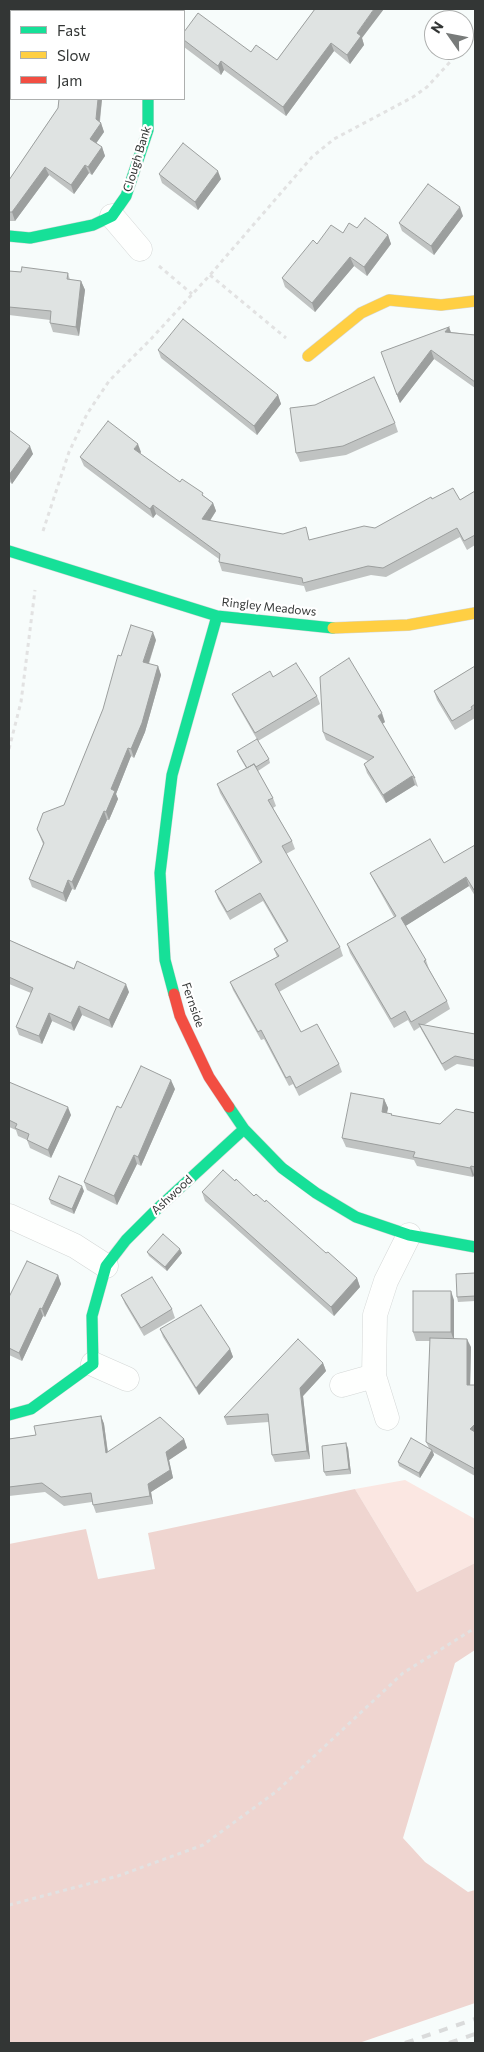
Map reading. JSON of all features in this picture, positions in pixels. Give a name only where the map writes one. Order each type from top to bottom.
[{"type":"street","name":"Clough Bank","points":[[112,216],[126,196],[148,130],[148,100]]},
{"type":"street","points":[[9,236],[30,238],[93,225],[112,216],[140,249]]},
{"type":"street","points":[[308,356],[361,313],[388,300],[441,305],[475,301]]},
{"type":"street","name":"Ringley Meadows","points":[[9,551],[217,616],[342,629],[408,625],[475,613]]},
{"type":"street","name":"Fernside","points":[[217,616],[172,775],[160,873],[165,960],[180,1016],[209,1076],[244,1129],[282,1168],[316,1193],[356,1217],[409,1235],[475,1247]]},
{"type":"street","name":"Ashwood","points":[[93,1364],[92,1316],[106,1266],[126,1240],[157,1209],[244,1129]]},
{"type":"street","points":[[9,1216],[75,1246],[106,1266]]},
{"type":"street","points":[[387,1418],[374,1376],[375,1315],[386,1281],[409,1235]]},
{"type":"street","points":[[9,1415],[31,1409],[93,1364],[127,1379]]},
{"type":"street","points":[[342,1385],[374,1376]]},
{"type":"path","points":[[9,749],[21,702],[44,527],[69,452],[86,414],[109,380],[210,275],[312,157],[334,139],[413,97],[427,87],[452,60]]},
{"type":"path","points":[[140,249],[192,294]]},
{"type":"path","points":[[210,275],[308,356]]},
{"type":"path","points":[[9,1905],[118,1876],[204,1845],[277,1791],[403,1673],[475,1628]]},
{"type":"shaded area","points":[[405,1480],[475,1519],[475,1563],[417,1592],[355,1489]]},
{"type":"shaded area","points":[[355,1489],[417,1592],[475,1563],[475,1650],[455,1663],[403,1838],[425,1862],[468,1892],[475,1890],[475,2003],[359,2043],[9,2043],[9,1544],[86,1529],[98,1579],[155,1569],[148,1533]]},
{"type":"building","points":[[59,9],[98,9],[98,10]]},
{"type":"building","points":[[315,9],[374,9],[357,33],[361,36],[347,55],[331,43],[283,107],[221,61],[218,66],[185,41],[185,31],[198,13],[251,52],[256,45],[277,60]]},
{"type":"building","points":[[59,100],[98,100],[96,119],[101,123],[90,139],[102,147],[88,167],[85,165],[71,185],[45,167],[12,212],[9,212],[9,180],[58,108]]},
{"type":"building","points":[[183,143],[218,171],[195,202],[159,174]]},
{"type":"building","points":[[428,184],[460,207],[431,246],[399,223]]},
{"type":"building","points":[[365,218],[388,235],[364,267],[350,257],[312,303],[282,278],[313,240],[317,244],[331,225],[343,233],[349,223],[357,228]]},
{"type":"building","points":[[22,267],[68,273],[67,279],[81,281],[76,327],[50,323],[51,311],[9,307],[9,271],[21,272]]},
{"type":"building","points":[[183,319],[278,395],[254,426],[158,350]]},
{"type":"building","points":[[449,327],[445,332],[475,335],[475,382],[431,350],[397,395],[381,352]]},
{"type":"building","points":[[374,377],[395,423],[343,446],[296,453],[290,408],[315,405]]},
{"type":"building","points":[[108,421],[138,444],[134,449],[180,482],[182,479],[203,493],[202,495],[213,503],[202,519],[283,534],[306,527],[309,540],[364,526],[375,528],[431,497],[432,499],[453,488],[460,500],[475,491],[475,535],[464,541],[457,528],[383,568],[368,566],[303,583],[302,578],[219,562],[220,554],[153,505],[150,509],[80,457]]},
{"type":"building","points":[[9,430],[30,446],[9,475]]},
{"type":"building","points":[[131,625],[153,632],[143,662],[158,666],[142,723],[131,749],[128,748],[111,789],[115,791],[72,882],[68,880],[63,893],[29,879],[44,843],[37,829],[43,813],[64,805],[103,709],[118,655],[121,656]]},
{"type":"building","points":[[349,658],[382,713],[378,716],[415,778],[412,776],[383,795],[364,764],[374,757],[323,732],[320,677]]},
{"type":"building","points":[[296,663],[317,696],[255,733],[232,694],[270,671],[273,677]]},
{"type":"building","points":[[475,666],[475,704],[471,707],[472,709],[452,721],[434,691]]},
{"type":"building","points":[[257,739],[269,759],[256,767],[254,764],[247,768],[237,751]]},
{"type":"building","points":[[254,764],[273,798],[268,800],[292,841],[282,846],[340,947],[275,984],[301,1032],[317,1024],[339,1064],[296,1088],[290,1076],[286,1078],[261,1030],[258,1032],[230,982],[279,956],[274,949],[288,941],[260,893],[227,912],[215,891],[262,862],[217,784]]},
{"type":"building","points":[[430,839],[444,863],[475,845],[475,889],[466,877],[401,918],[426,960],[424,961],[447,1001],[411,1022],[405,1011],[391,1019],[347,944],[396,916],[370,873]]},
{"type":"building","points":[[9,940],[74,969],[77,961],[126,984],[109,1020],[79,1006],[71,1023],[49,1013],[39,1036],[16,1027],[33,988],[9,977]]},
{"type":"building","points":[[419,1024],[475,1034],[475,1060],[455,1056],[442,1064]]},
{"type":"building","points":[[141,1066],[171,1080],[138,1157],[134,1155],[114,1196],[84,1182],[117,1106],[121,1108]]},
{"type":"building","points":[[9,1082],[68,1107],[48,1150],[27,1140],[29,1134],[15,1128],[17,1124],[9,1120]]},
{"type":"building","points":[[351,1093],[384,1099],[382,1112],[440,1124],[456,1109],[475,1113],[475,1167],[471,1166],[470,1168],[413,1157],[415,1152],[342,1138]]},
{"type":"building","points":[[223,1170],[254,1196],[256,1194],[265,1202],[266,1200],[357,1278],[331,1307],[202,1192]]},
{"type":"building","points":[[59,1176],[82,1186],[72,1209],[49,1199]]},
{"type":"building","points":[[163,1234],[180,1249],[165,1267],[147,1252]]},
{"type":"building","points":[[27,1261],[58,1275],[19,1353],[9,1348],[9,1297]]},
{"type":"building","points":[[475,1273],[475,1296],[457,1297],[456,1274]]},
{"type":"building","points":[[152,1277],[172,1309],[141,1328],[121,1295]]},
{"type":"building","points":[[413,1291],[451,1291],[451,1332],[413,1332]]},
{"type":"building","points":[[201,1305],[230,1349],[196,1388],[160,1329]]},
{"type":"building","points":[[430,1338],[467,1339],[467,1385],[475,1385],[475,1424],[470,1429],[475,1432],[475,1469],[426,1442]]},
{"type":"building","points":[[298,1339],[323,1363],[300,1388],[307,1451],[272,1455],[268,1414],[224,1417]]},
{"type":"building","points":[[101,1416],[106,1453],[160,1417],[184,1439],[166,1452],[170,1470],[148,1484],[150,1496],[93,1505],[91,1493],[61,1497],[42,1483],[9,1487],[9,1439],[36,1435],[34,1426]]},
{"type":"building","points":[[411,1438],[432,1450],[419,1473],[398,1462]]},
{"type":"building","points":[[346,1443],[349,1469],[324,1472],[322,1446]]},
{"type":"railway","points":[[405,2043],[475,2019]]},
{"type":"railway","points":[[449,2043],[475,2034]]},
{"type":"traffic: fast","points":[[9,236],[30,238],[93,225],[112,216],[126,196],[148,130],[148,100]]},
{"type":"traffic: fast","points":[[9,551],[217,616],[333,628]]},
{"type":"traffic: fast","points":[[174,994],[165,960],[160,873],[172,775],[217,616]]},
{"type":"traffic: fast","points":[[229,1107],[244,1129],[282,1168],[316,1193],[356,1217],[409,1235],[475,1247]]},
{"type":"traffic: fast","points":[[9,1415],[31,1409],[93,1364],[92,1316],[106,1266],[126,1240],[157,1209],[244,1129]]},
{"type":"traffic: slow","points":[[308,356],[361,313],[389,300],[441,305],[475,301]]},
{"type":"traffic: slow","points":[[333,628],[408,625],[475,613]]},
{"type":"traffic: jam","points":[[174,994],[180,1016],[209,1077],[229,1107]]}]
